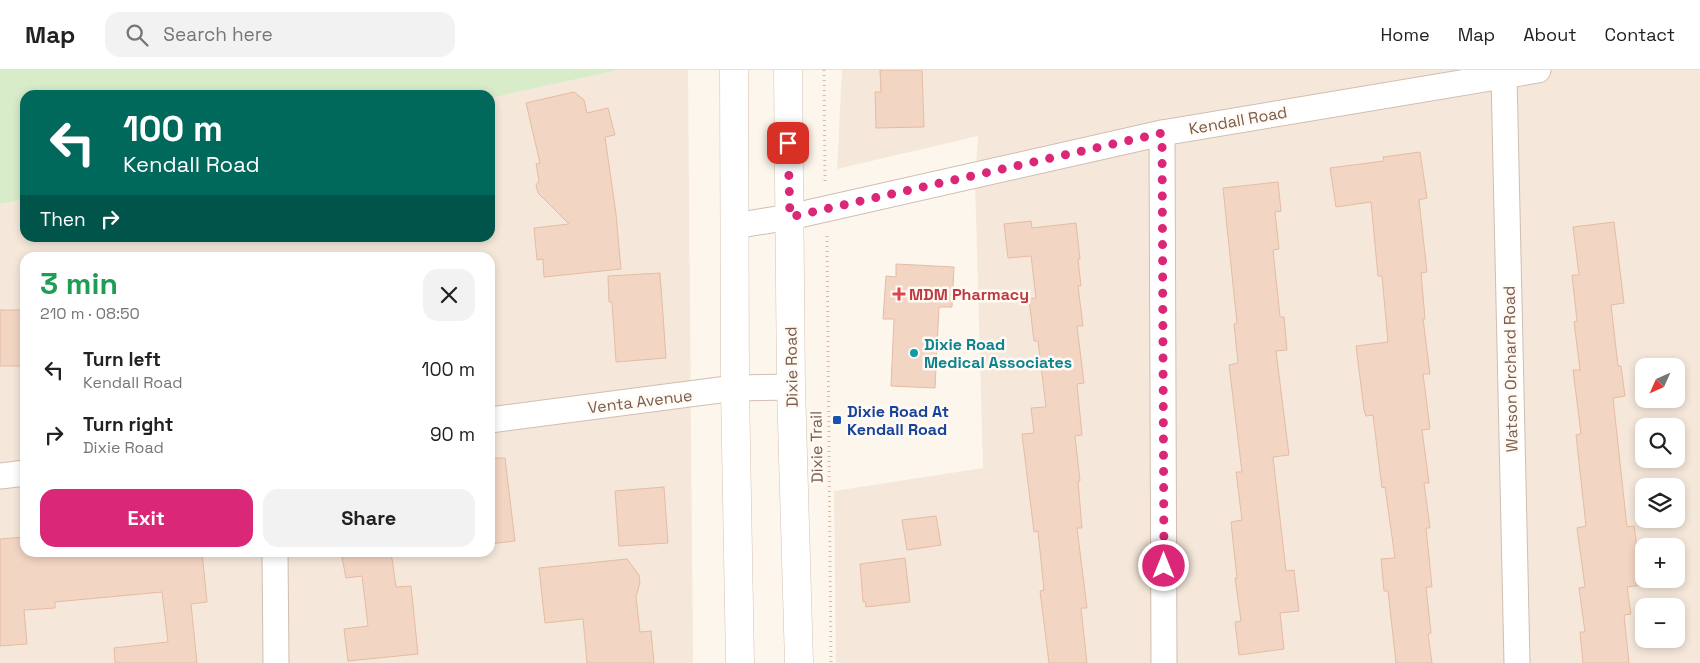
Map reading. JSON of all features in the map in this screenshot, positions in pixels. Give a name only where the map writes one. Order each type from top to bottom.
[{"type":"main road","points":[[734,70],[735,388],[740,663]]},
{"type":"main road","name":"Dixie Road","points":[[788,70],[791,387],[799,663]]},
{"type":"street","name":"Kendall Road","points":[[734,226],[790,217],[1162,133],[1538,70]]},
{"type":"street","name":"Watson Orchard Road","points":[[1504,75],[1517,663]]},
{"type":"street","points":[[1162,133],[1164,663]]},
{"type":"street","name":"Venta Avenue","points":[[495,419],[735,388],[791,387]]},
{"type":"street","points":[[0,476],[20,474]]},
{"type":"street","points":[[275,557],[276,663]]},
{"type":"path","points":[[824,70],[825,171]]},
{"type":"path","name":"Dixie Trail","points":[[827,230],[831,663]]},
{"type":"shaded area","points":[[619,70],[688,70],[693,663],[0,663],[0,204],[20,200],[20,242],[495,242],[495,97]]},
{"type":"shaded area","points":[[842,70],[1700,70],[1700,663],[836,663],[834,491],[983,468],[975,181],[978,136],[837,169]]},
{"type":"green space","points":[[0,70],[619,70],[495,97],[495,90],[20,90],[20,200],[0,204]]},
{"type":"building","points":[[880,70],[922,70],[924,127],[876,128],[875,92],[881,92]]},
{"type":"building","points":[[574,92],[584,100],[587,113],[608,108],[615,135],[605,137],[616,214],[621,269],[544,277],[543,259],[537,260],[534,228],[569,224],[538,193],[536,185],[539,181],[536,164],[540,163],[526,103]]},
{"type":"building","points":[[1420,152],[1427,198],[1419,200],[1427,272],[1421,273],[1425,319],[1423,319],[1430,374],[1423,374],[1430,429],[1422,430],[1429,483],[1424,483],[1430,528],[1426,528],[1432,587],[1426,587],[1431,633],[1428,634],[1432,663],[1396,663],[1388,591],[1384,591],[1381,559],[1395,558],[1385,487],[1382,488],[1373,415],[1366,416],[1364,410],[1356,346],[1388,342],[1382,276],[1378,276],[1371,202],[1336,207],[1330,168],[1384,161],[1383,157]]},
{"type":"building","points":[[1278,182],[1281,211],[1275,212],[1279,249],[1273,250],[1280,317],[1284,317],[1287,350],[1276,351],[1289,455],[1273,457],[1286,571],[1294,570],[1299,611],[1280,613],[1284,649],[1239,655],[1235,622],[1241,621],[1235,578],[1237,578],[1231,522],[1242,520],[1236,472],[1242,472],[1229,365],[1238,363],[1234,324],[1237,323],[1223,188]]},
{"type":"building","points":[[1031,221],[1032,228],[1076,223],[1081,286],[1078,286],[1083,326],[1077,326],[1084,383],[1077,384],[1082,435],[1075,436],[1080,481],[1078,481],[1082,528],[1077,528],[1087,608],[1081,608],[1087,663],[1049,663],[1040,591],[1044,590],[1038,531],[1034,532],[1022,434],[1034,433],[1031,408],[1046,407],[1038,341],[1034,341],[1029,299],[1036,298],[1031,256],[1008,258],[1004,224]]},
{"type":"building","points":[[1614,222],[1624,303],[1611,305],[1618,366],[1621,366],[1625,396],[1613,398],[1627,527],[1634,526],[1636,538],[1635,586],[1627,587],[1631,614],[1624,615],[1629,663],[1583,663],[1580,632],[1585,632],[1579,588],[1585,587],[1577,528],[1586,526],[1576,435],[1581,434],[1573,370],[1580,370],[1574,322],[1577,321],[1572,275],[1579,275],[1573,227]]},
{"type":"building","name":"Dixie Road Medical Associates","points":[[896,264],[954,267],[952,307],[939,307],[935,388],[891,386],[894,319],[883,319],[886,276],[896,277]]},
{"type":"building","points":[[660,273],[666,358],[616,362],[612,302],[609,302],[608,276]]},
{"type":"building","points":[[0,310],[20,310],[20,366],[0,366]]},
{"type":"building","points":[[495,458],[505,458],[515,541],[495,543]]},
{"type":"building","points":[[664,487],[668,543],[619,546],[615,491]]},
{"type":"building","points":[[936,516],[941,545],[907,550],[902,520]]},
{"type":"building","points":[[20,537],[20,557],[202,557],[207,602],[191,604],[197,663],[115,663],[114,648],[168,642],[162,592],[55,602],[55,608],[24,610],[27,644],[0,646],[0,539]]},
{"type":"building","points":[[342,557],[392,557],[396,587],[411,586],[418,654],[348,661],[344,629],[368,626],[362,576],[346,578]]},
{"type":"building","points":[[905,558],[910,602],[866,607],[865,601],[863,602],[860,564]]},
{"type":"building","points":[[627,559],[639,575],[640,582],[636,597],[640,632],[651,631],[654,663],[587,663],[583,619],[545,623],[539,568]]},
{"type":"place","name":"MDM Pharmacy","points":[[899,294]]},
{"type":"place","name":"Dixie Road Medical Associates","points":[[914,353]]},
{"type":"place","name":"Dixie Road At Kendall Road","points":[[837,420]]},
{"type":"route","points":[[788,143],[790,217],[1162,133],[1164,566]]}]
